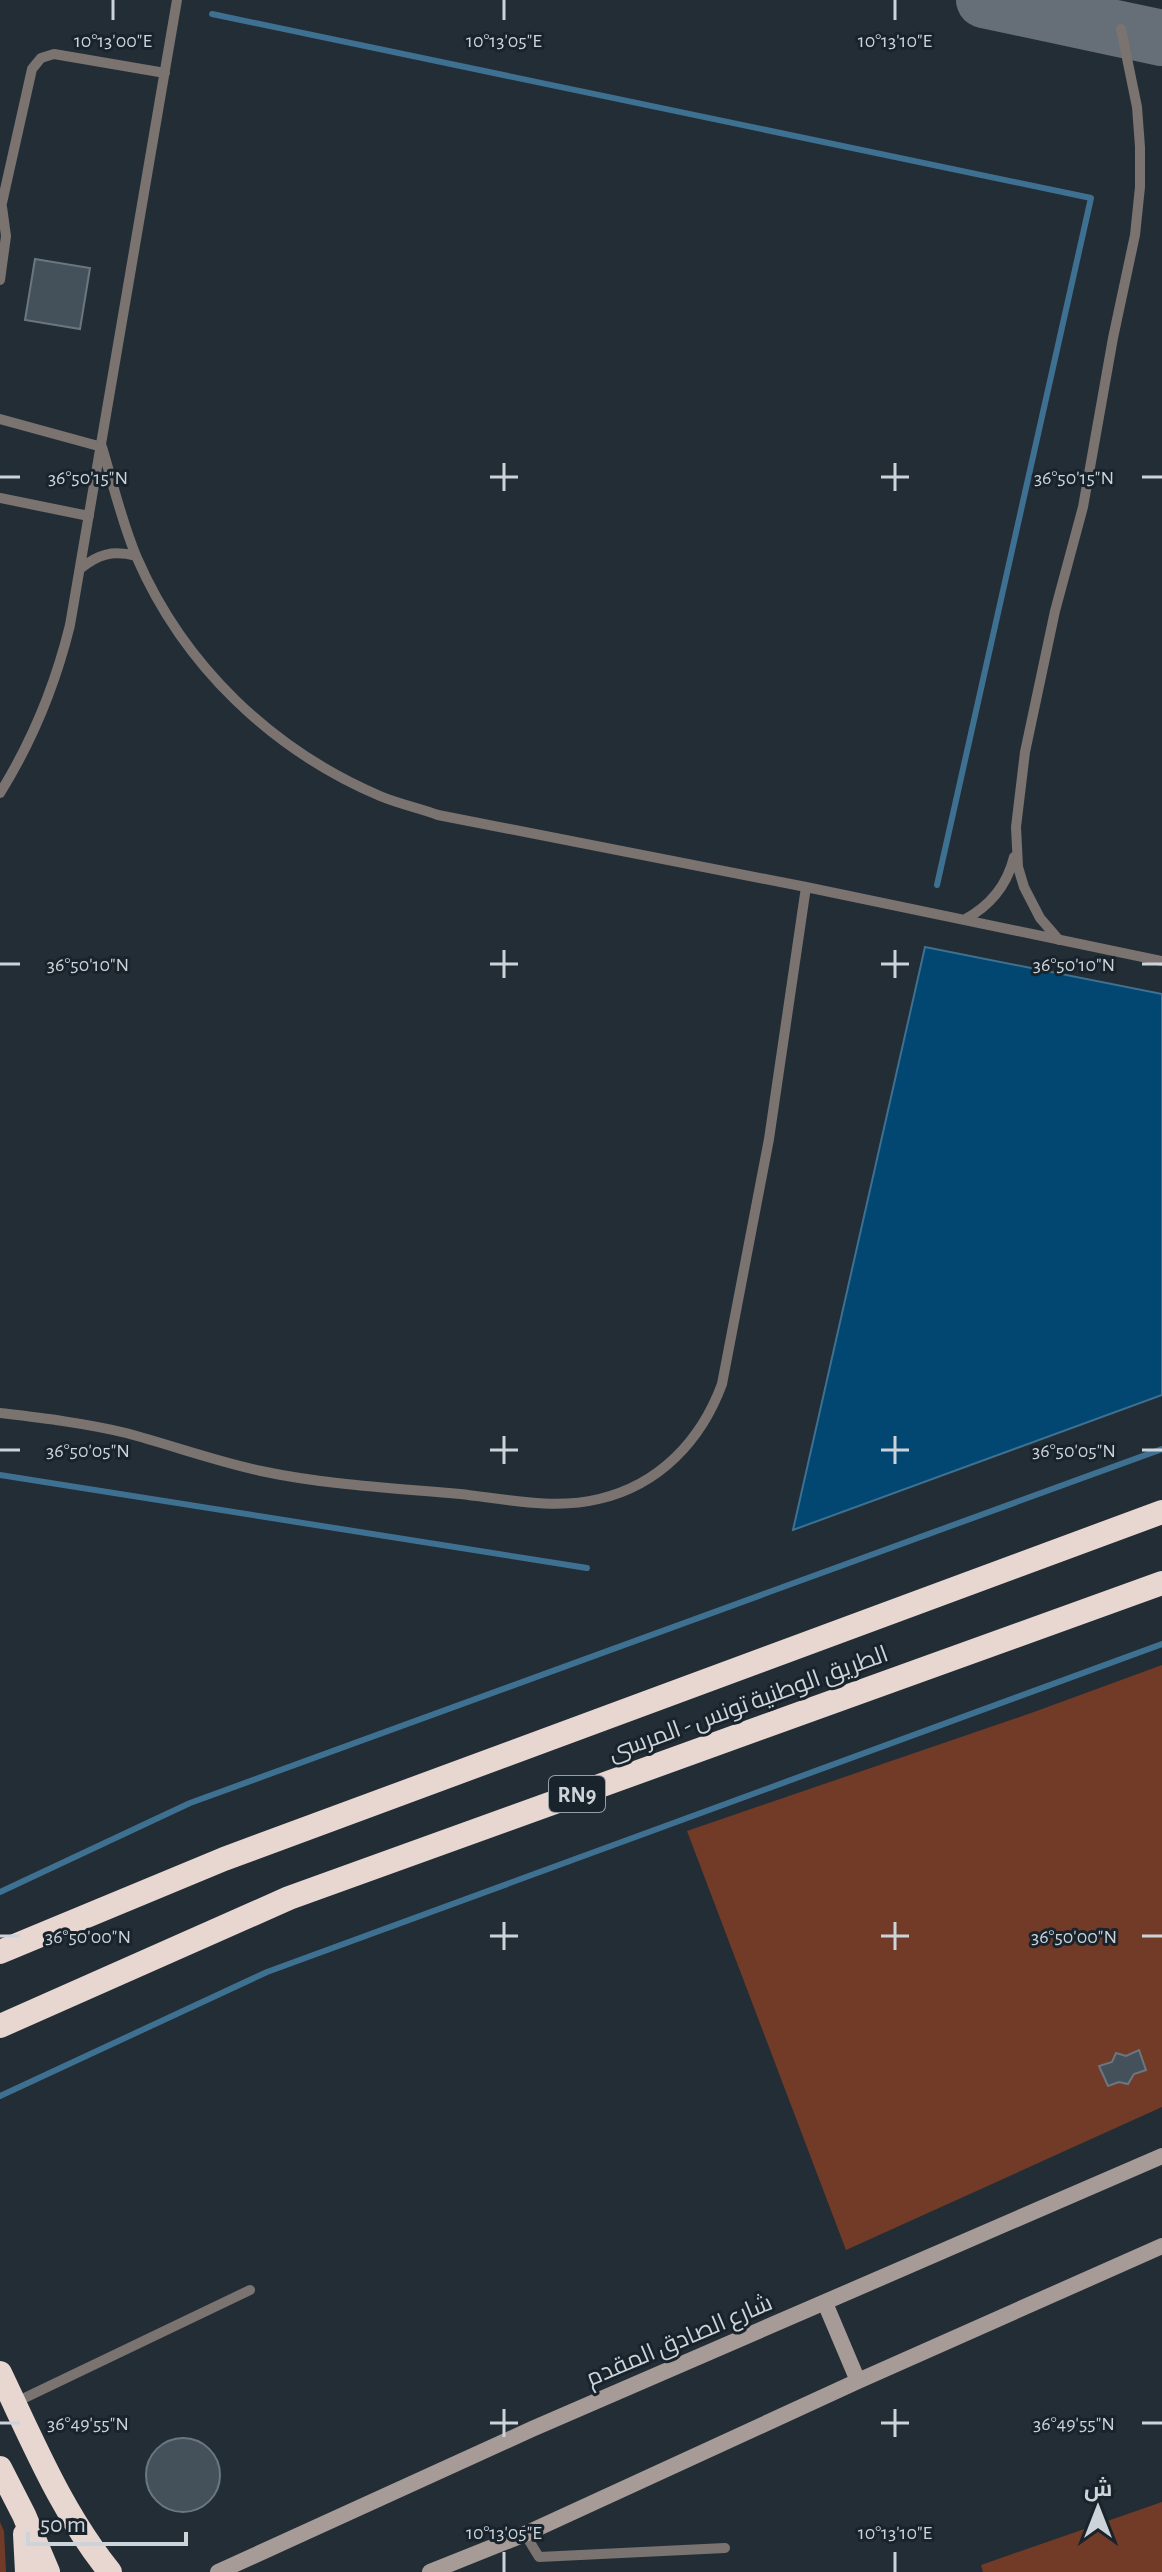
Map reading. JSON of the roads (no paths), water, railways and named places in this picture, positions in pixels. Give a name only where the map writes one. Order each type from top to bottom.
[{"type":"highway","name":"الطريق الوطنية تونس - المرسى","points":[[0,1952],[224,1859],[1162,1512]]},
{"type":"highway","name":"الطريق الوطنية تونس - المرسى","points":[[0,2026],[289,1898],[1162,1583]]},
{"type":"highway","points":[[0,2373],[62,2501],[110,2572]]},
{"type":"highway","points":[[0,2468],[48,2572]]},
{"type":"highway","points":[[24,2515],[27,2572]]},
{"type":"main road","name":"شارع الصادق المقدم","points":[[218,2572],[532,2429],[1162,2156]]},
{"type":"main road","points":[[430,2572],[525,2534],[1162,2246]]},
{"type":"main road","points":[[825,2303],[858,2381]]},
{"type":"lane","points":[[0,793],[49,698],[70,625],[177,0]]},
{"type":"lane","points":[[1059,940],[1033,905],[1021,877],[1016,827],[1025,752],[1055,611],[1083,507],[1135,235],[1140,147],[1137,107],[1121,29]]},
{"type":"lane","points":[[0,280],[6,236],[1,209],[32,69],[41,58],[54,54],[165,73]]},
{"type":"lane","points":[[0,419],[102,447]]},
{"type":"lane","points":[[102,447],[136,556],[162,609],[196,657],[225,690],[279,740],[329,771],[382,797],[438,815],[1162,961]]},
{"type":"lane","points":[[0,498],[89,516]]},
{"type":"lane","points":[[80,569],[106,554],[121,552],[136,556]]},
{"type":"lane","points":[[964,920],[978,912],[1001,889],[1016,847]]},
{"type":"lane","points":[[0,1413],[90,1425],[215,1460],[303,1479],[554,1504],[599,1499],[643,1482],[662,1470],[693,1440],[705,1423],[722,1384],[769,1139],[806,887]]},
{"type":"lane","points":[[14,2403],[250,2290]]},
{"type":"lane","points":[[525,2534],[539,2557],[725,2548]]},
{"type":"water","points":[[925,947],[1162,994],[1162,1395],[793,1530]]},
{"type":"waterway","points":[[212,14],[1091,198],[937,885]]},
{"type":"waterway","points":[[0,1892],[190,1803],[1162,1449]]},
{"type":"waterway","points":[[0,1475],[587,1568]]},
{"type":"waterway","points":[[0,2096],[267,1972],[1162,1644]]}]
